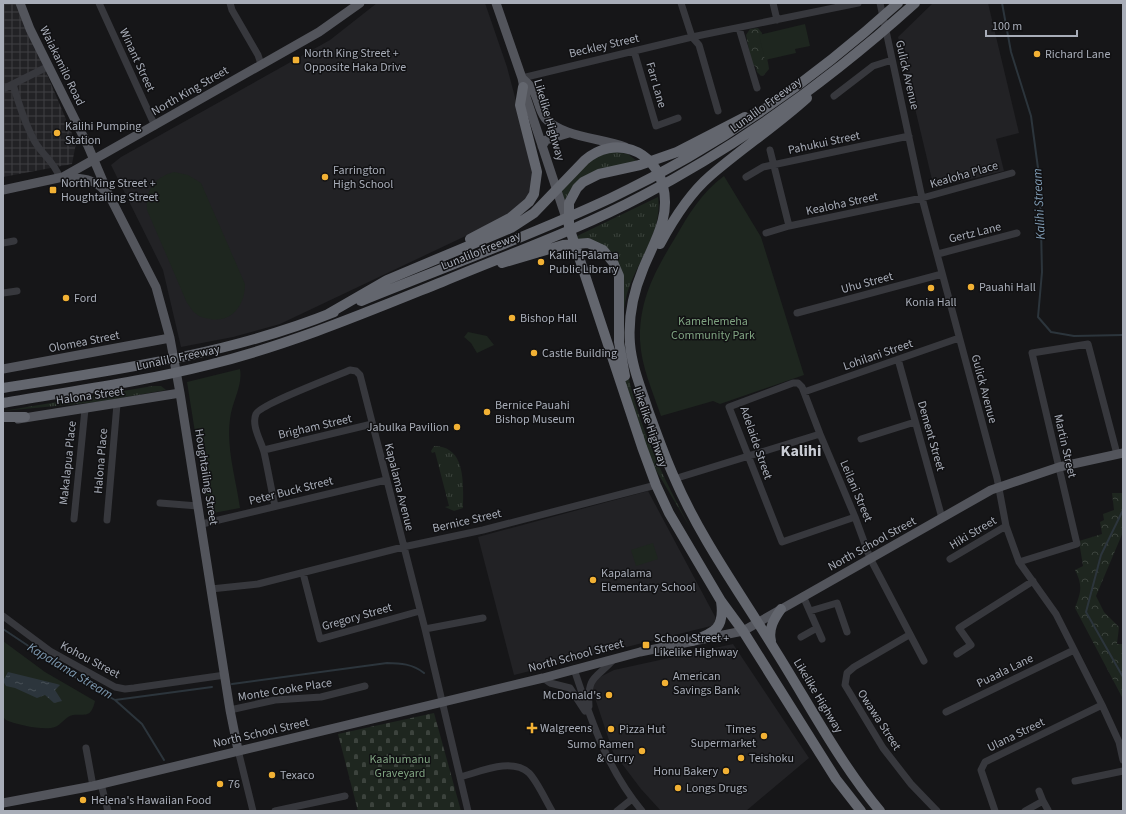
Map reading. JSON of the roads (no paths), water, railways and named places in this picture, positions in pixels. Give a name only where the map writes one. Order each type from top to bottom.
[{"type":"highway","name":"Lunalilo Freeway","points":[[3,388],[148,364],[202,352],[286,329],[328,314],[573,215],[613,197],[701,150],[767,107],[840,53],[898,3]]},
{"type":"highway","name":"Lunalilo Freeway","points":[[3,403],[151,378],[206,366],[278,346],[326,329],[580,226],[641,197],[711,158],[748,134],[864,48],[915,3]]},
{"type":"highway","points":[[631,314],[640,285],[654,255],[674,220],[709,176],[778,124],[864,48]]},
{"type":"highway","points":[[419,266],[510,218],[521,210],[532,198],[537,172],[520,105],[523,82]]},
{"type":"highway","points":[[569,227],[569,203],[572,195],[577,188],[590,177],[640,165],[677,152],[733,122],[767,107]]},
{"type":"highway","points":[[328,314],[387,280],[519,224],[534,213],[590,156],[603,149],[626,147]]},
{"type":"highway","name":"Likelike Highway","points":[[626,147],[645,158],[655,169],[662,181],[665,207],[661,227],[638,281],[634,295],[631,314],[630,344],[635,369],[674,479],[706,538],[833,744],[859,784],[880,811]]},
{"type":"highway","name":"Likelike Highway","points":[[569,227],[642,447],[656,485],[669,513],[721,601],[743,631],[836,779],[861,811]]},
{"type":"highway","points":[[466,271],[528,257],[551,247],[571,244],[588,243],[596,246],[609,255],[617,269],[618,276],[621,360],[642,447]]},
{"type":"highway","points":[[3,417],[25,418]]},
{"type":"highway","points":[[692,641],[712,634],[716,630],[721,621],[721,601]]},
{"type":"highway","points":[[771,643],[769,634],[771,627],[781,609]]},
{"type":"highway","points":[[836,779],[841,792],[854,811]]},
{"type":"main road","name":"Waiakamilo Road","points":[[20,3],[30,29],[94,160]]},
{"type":"main road","name":"North King Street","points":[[3,190],[61,177],[94,160],[319,32],[360,3]]},
{"type":"main road","points":[[496,3],[523,82]]},
{"type":"main road","name":"Likelike Highway","points":[[523,82],[532,88],[545,117],[553,125],[570,133],[610,141],[626,147]]},
{"type":"main road","name":"Likelike Highway","points":[[523,82],[550,172],[569,227]]},
{"type":"main road","points":[[542,146],[546,140],[570,133]]},
{"type":"main road","name":"Houghtailing Street","points":[[94,160],[108,193],[156,287],[170,338],[202,524],[230,710],[238,750]]},
{"type":"main road","points":[[61,177],[88,179],[97,183],[108,193]]},
{"type":"main road","name":"Olomea Street","points":[[3,369],[170,338]]},
{"type":"main road","name":"Halona Street","points":[[3,421],[180,393]]},
{"type":"main road","name":"North School Street","points":[[3,803],[97,785],[543,678],[614,658],[743,631],[980,495],[999,486],[1059,467],[1120,454]]},
{"type":"street","name":"Winant Street","points":[[99,3],[155,126]]},
{"type":"street","points":[[230,3],[232,10],[258,55],[261,64]]},
{"type":"street","points":[[682,3],[692,37],[699,45],[718,111]]},
{"type":"street","points":[[773,3],[777,20]]},
{"type":"street","name":"Beckley Street","points":[[523,82],[634,51],[692,37],[858,3]]},
{"type":"street","name":"Gulick Avenue","points":[[880,3],[910,136],[922,198],[999,486],[1006,526],[1019,562],[1056,614],[1102,705],[1119,742],[1123,760]]},
{"type":"street","points":[[739,28],[757,88]]},
{"type":"street","name":"Farr Lane","points":[[634,51],[656,126],[678,118]]},
{"type":"street","points":[[834,96],[873,66],[892,60]]},
{"type":"street","points":[[3,89],[49,66]]},
{"type":"street","points":[[13,84],[24,119],[36,144],[56,166],[61,177]]},
{"type":"street","name":"Pahukui Street","points":[[746,177],[763,167],[910,136]]},
{"type":"street","points":[[770,150],[775,165],[789,226]]},
{"type":"street","name":"Kealoha Place","points":[[922,198],[1012,173]]},
{"type":"street","name":"Kealoha Street","points":[[766,233],[789,226],[922,198]]},
{"type":"street","name":"Gertz Lane","points":[[938,254],[1017,234]]},
{"type":"street","points":[[3,243],[14,241]]},
{"type":"street","name":"Uhu Street","points":[[797,313],[942,274]]},
{"type":"street","points":[[3,294],[17,291]]},
{"type":"street","name":"Lohilani Street","points":[[804,392],[959,338]]},
{"type":"street","name":"Martin Street","points":[[1019,562],[1077,544],[1032,353],[1088,344],[1120,454]]},
{"type":"street","name":"Dement Street","points":[[898,359],[942,518]]},
{"type":"street","name":"Kapalama Avenue","points":[[275,506],[264,450],[255,420],[258,410],[351,369],[356,371],[360,375],[420,611],[468,811]]},
{"type":"street","name":"Adelaide Street","points":[[804,392],[800,385],[793,383],[729,407],[747,457],[782,542],[855,517]]},
{"type":"street","name":"Leilani Street","points":[[804,392],[855,517],[870,558],[909,635],[924,661]]},
{"type":"street","name":"Halona Place","points":[[107,520],[118,404]]},
{"type":"street","name":"Makalapua Place","points":[[74,519],[85,409]]},
{"type":"street","points":[[861,439],[915,422]]},
{"type":"street","name":"Brigham Street","points":[[264,450],[372,424]]},
{"type":"street","points":[[674,479],[820,434]]},
{"type":"street","name":"Peter Buck Street","points":[[202,524],[386,480]]},
{"type":"street","name":"Bernice Street","points":[[211,590],[258,584],[403,547],[483,530],[656,485]]},
{"type":"street","points":[[160,504],[198,506]]},
{"type":"street","name":"Hiki Street","points":[[950,559],[1006,526]]},
{"type":"street","name":"Gregory Street","points":[[303,573],[320,639],[420,611]]},
{"type":"street","points":[[957,654],[970,645],[959,628],[1033,581]]},
{"type":"street","points":[[803,596],[822,639]]},
{"type":"street","points":[[810,611],[837,603],[847,632]]},
{"type":"street","name":"Kohou Street","points":[[3,616],[50,651],[115,687],[125,689],[225,675]]},
{"type":"street","points":[[424,629],[483,618]]},
{"type":"street","points":[[802,637],[818,628]]},
{"type":"street","name":"Owawa Street","points":[[909,635],[854,667],[847,673],[845,685],[883,748],[911,784],[938,811]]},
{"type":"street","name":"Puaala Lane","points":[[946,712],[1074,650]]},
{"type":"street","points":[[590,718],[588,697],[591,680],[614,658]]},
{"type":"street","points":[[574,670],[590,718],[606,756],[632,799],[642,811]]},
{"type":"street","points":[[543,678],[550,682],[570,688],[590,718]]},
{"type":"street","name":"Monte Cooke Place","points":[[230,710],[275,700],[322,697],[366,686]]},
{"type":"street","name":"Ulana Street","points":[[995,811],[981,770],[985,762],[1102,705]]},
{"type":"street","points":[[86,748],[97,785],[108,811]]},
{"type":"street","name":"Houghtailing Street","points":[[238,750],[253,811]]},
{"type":"street","points":[[460,777],[508,765],[521,767],[530,774],[552,811]]},
{"type":"street","points":[[1075,781],[1123,771]]},
{"type":"street","points":[[1039,791],[1048,810]]},
{"type":"street","points":[[274,811],[345,796]]},
{"type":"street","points":[[617,811],[632,799]]},
{"type":"street","points":[[1025,811],[1044,801]]},
{"type":"water","points":[[8,672],[60,685],[55,690],[62,701],[54,703],[45,695],[37,698],[15,688],[6,686],[3,681]]},
{"type":"waterway","name":"Kalihi Stream","points":[[1002,3],[1011,52],[1031,116],[1040,183],[1042,272],[1038,317],[1051,332],[1074,336],[1123,335]]},
{"type":"waterway","name":"Kalihi Stream","points":[[1123,510],[1101,555],[1086,612],[1123,677]]},
{"type":"waterway","name":"Kapalama Stream","points":[[3,629],[81,681],[115,700],[212,687]]},
{"type":"waterway","name":"Kapalama Stream","points":[[232,684],[387,663],[406,665],[424,673]]},
{"type":"waterway","points":[[115,700],[142,724],[164,760]]},
{"type":"place","name":"Richard Lane","points":[[1037,54]]},
{"type":"place","name":"North King Street + Opposite Haka Drive","points":[[296,60]]},
{"type":"place","name":"Kalihi Pumping Station","points":[[57,133]]},
{"type":"place","name":"Farrington High School","points":[[325,177]]},
{"type":"place","name":"North King Street + Houghtailing Street","points":[[53,190]]},
{"type":"place","name":"Kalihi-Pālama Public Library","points":[[541,262]]},
{"type":"place","name":"Pauahi Hall","points":[[971,287]]},
{"type":"place","name":"Konia Hall","points":[[931,288]]},
{"type":"place","name":"Ford","points":[[66,298]]},
{"type":"place","name":"Bishop Hall","points":[[512,318]]},
{"type":"place","name":"Castle Building","points":[[534,353]]},
{"type":"place","name":"Bernice Pauahi Bishop Museum","points":[[487,412]]},
{"type":"place","name":"Jabulka Pavilion","points":[[457,427]]},
{"type":"place","name":"Kapalama Elementary School","points":[[593,580]]},
{"type":"place","name":"School Street + Likelike Highway","points":[[646,645]]},
{"type":"place","name":"American Savings Bank","points":[[665,683]]},
{"type":"place","name":"McDonald's","points":[[609,695]]},
{"type":"place","name":"Walgreens","points":[[532,728]]},
{"type":"place","name":"Pizza Hut","points":[[611,729]]},
{"type":"place","name":"Times Supermarket","points":[[764,736]]},
{"type":"place","name":"Sumo Ramen & Curry","points":[[642,751]]},
{"type":"place","name":"Teishoku","points":[[741,758]]},
{"type":"place","name":"Honu Bakery","points":[[726,771]]},
{"type":"place","name":"Texaco","points":[[272,775]]},
{"type":"place","name":"76","points":[[220,784]]},
{"type":"place","name":"Longs Drugs","points":[[678,788]]},
{"type":"place","name":"Helena's Hawaiian Food","points":[[83,800]]},
{"type":"district","name":"Kalihi","points":[[801,451]]},
{"type":"park label","name":"Kamehemeha Community Park","points":[[713,328]]},
{"type":"park label","name":"Kaahumanu Graveyard","points":[[400,766]]}]
